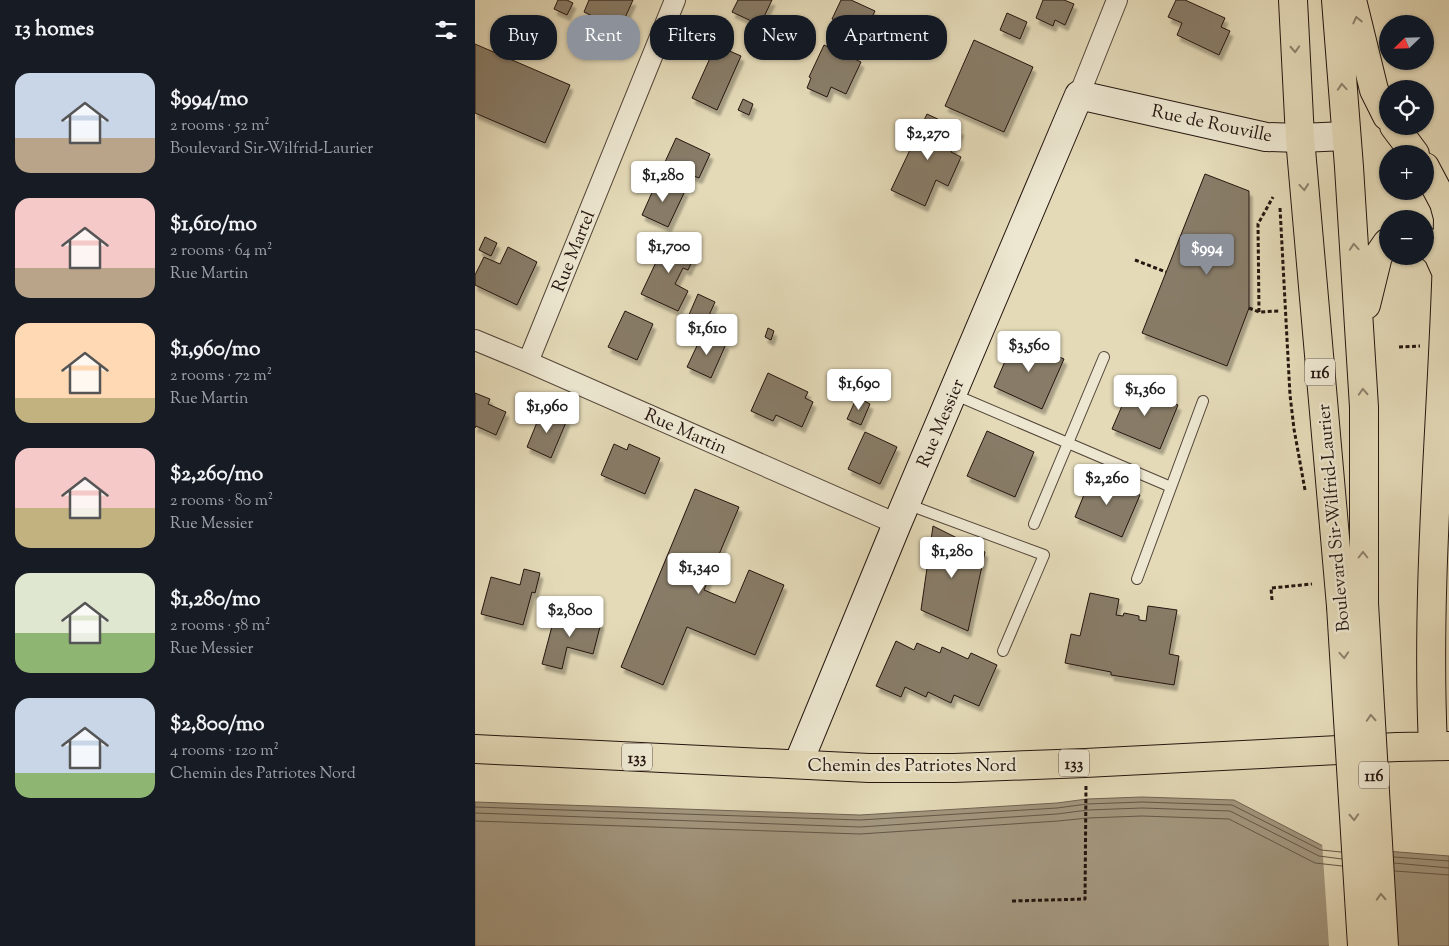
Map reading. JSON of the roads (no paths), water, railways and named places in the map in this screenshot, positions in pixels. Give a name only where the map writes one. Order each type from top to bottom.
[{"type":"main road","name":"Boulevard Sir-Wilfrid-Laurier","points":[[1293,0],[1300,138],[1352,605],[1384,946]]},
{"type":"main road","name":"Boulevard Sir-Wilfrid-Laurier","points":[[1336,0],[1364,407],[1352,605],[1361,946]]},
{"type":"main road","points":[[1353,0],[1374,90],[1379,100]]},
{"type":"main road","points":[[1434,184],[1444,202],[1448,218],[1446,331],[1437,453],[1430,648],[1441,746]]},
{"type":"main road","points":[[1434,250],[1438,254],[1447,274]]},
{"type":"main road","points":[[1360,331],[1379,255]]},
{"type":"main road","name":"Chemin des Patriotes Nord","points":[[475,749],[869,768],[953,768],[1441,746]]},
{"type":"street","name":"Rue Martel","points":[[528,362],[675,0]]},
{"type":"street","name":"Rue Messier","points":[[798,764],[1079,95],[1117,0]]},
{"type":"street","name":"Rue de Rouville","points":[[1079,95],[1266,136],[1300,138],[1346,136]]},
{"type":"street","name":"Rue Martin","points":[[475,340],[902,513]]},
{"type":"lane","points":[[1034,524],[1104,357]]},
{"type":"lane","points":[[952,394],[1171,487]]},
{"type":"lane","points":[[1137,579],[1203,401]]},
{"type":"lane","points":[[902,513],[920,509],[1044,555],[1003,651]]},
{"type":"water","points":[[1142,797],[1234,800],[1323,846],[1449,856],[1449,946],[475,946],[475,802],[860,815],[1057,803],[1087,799]]}]
